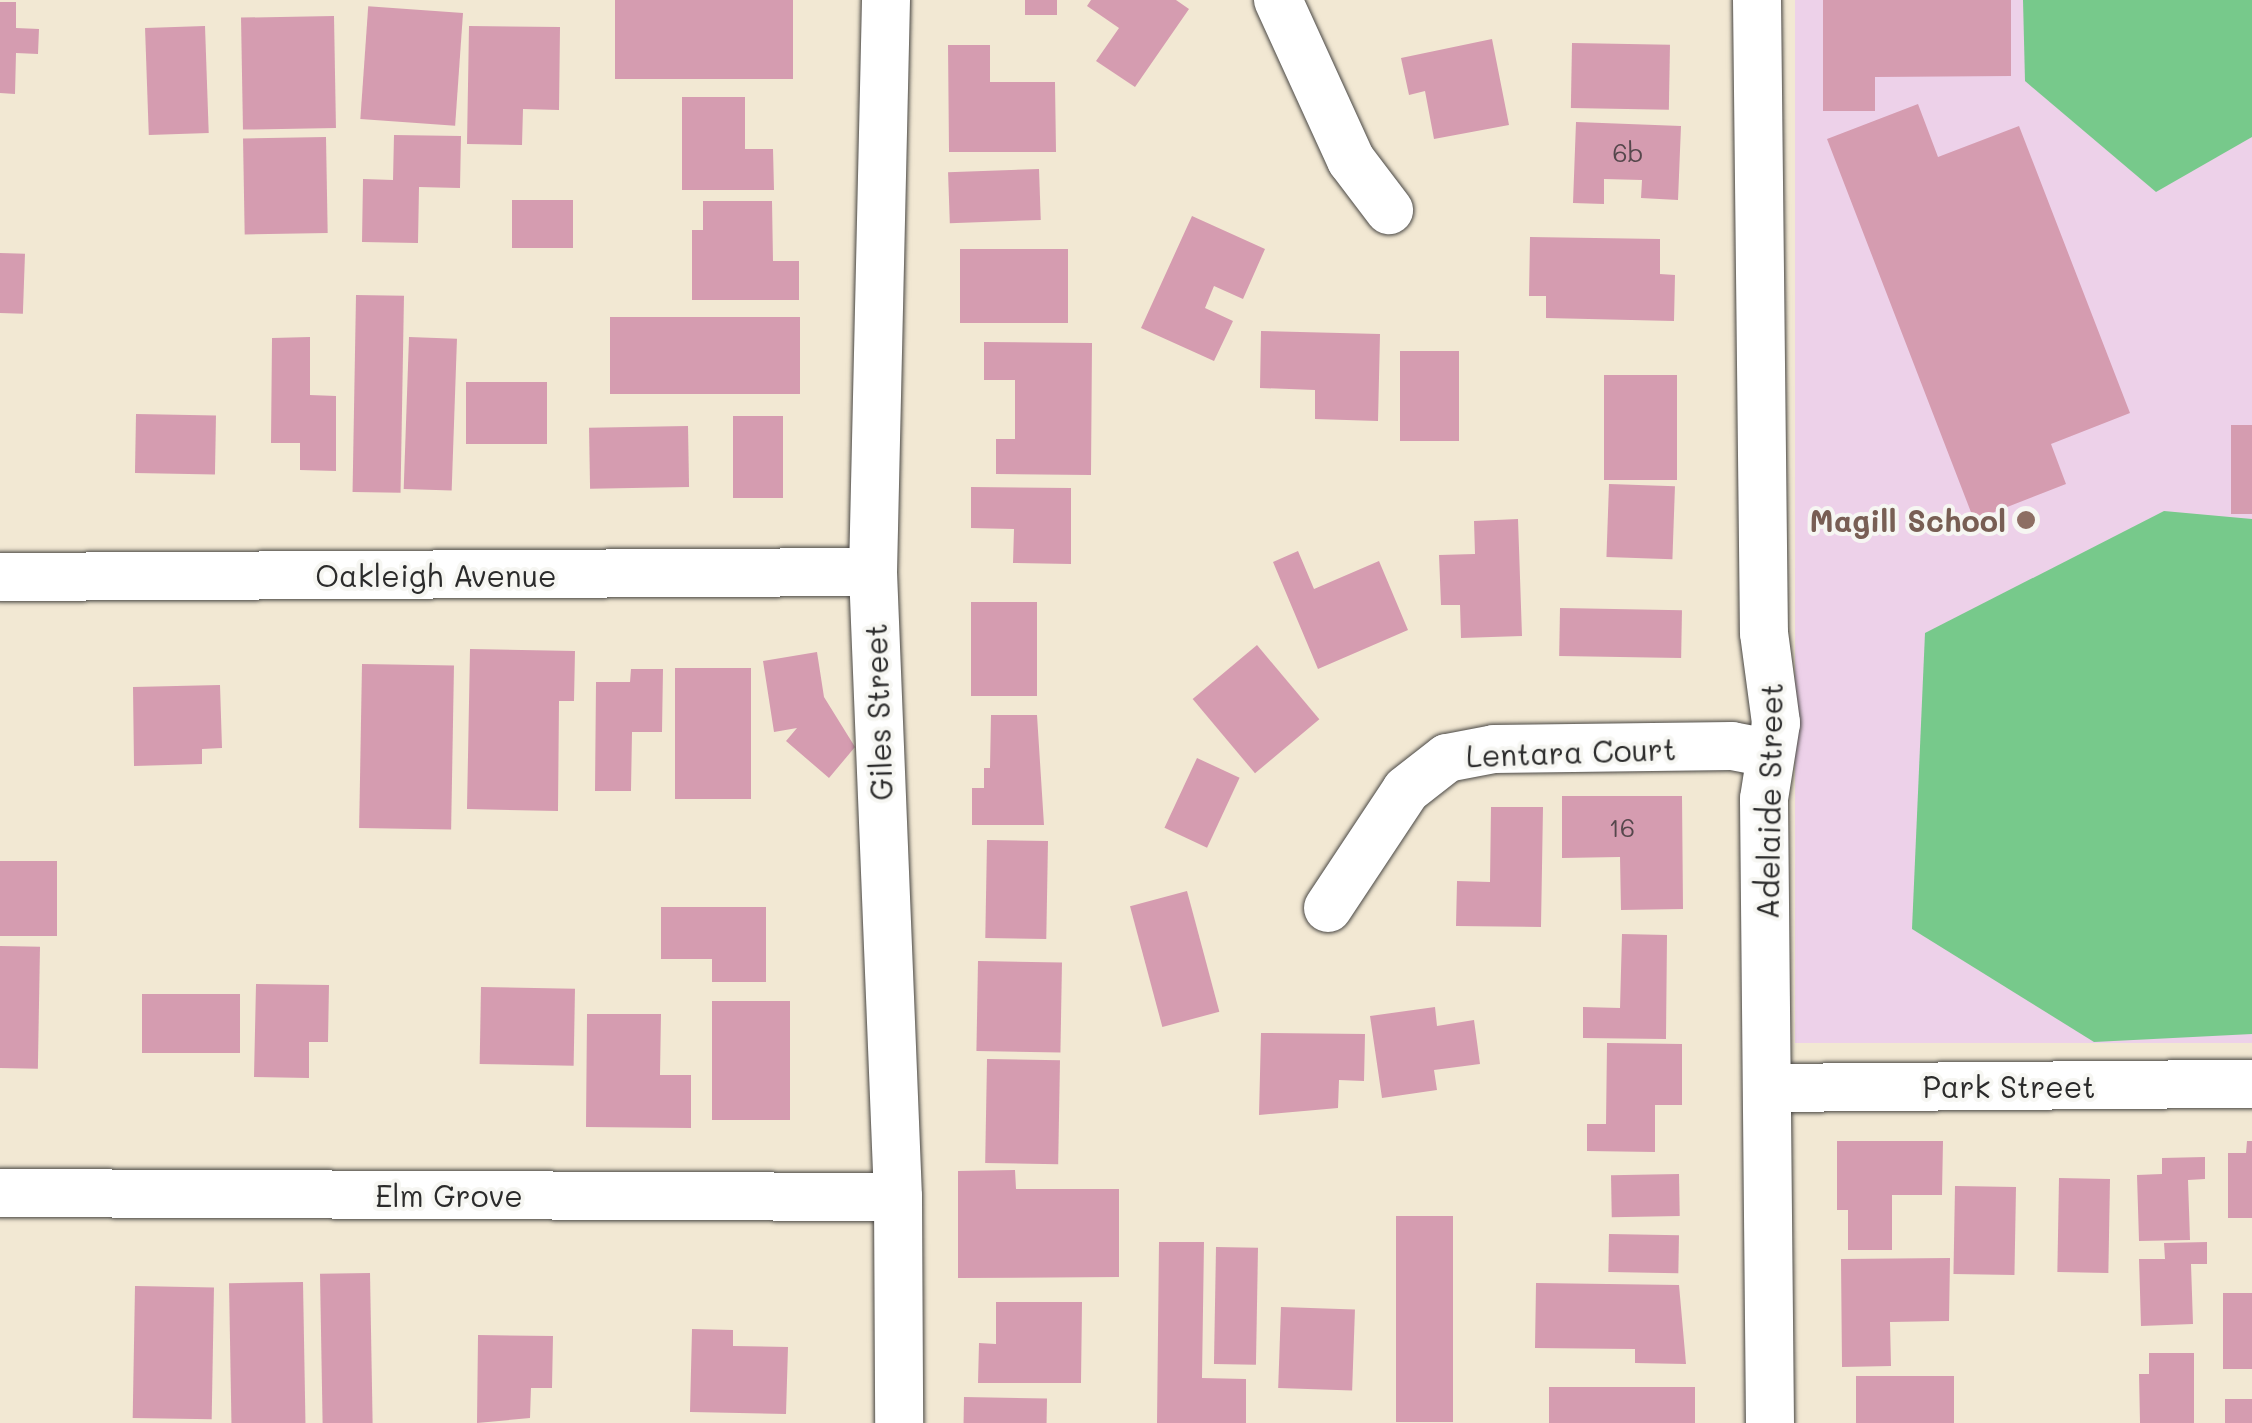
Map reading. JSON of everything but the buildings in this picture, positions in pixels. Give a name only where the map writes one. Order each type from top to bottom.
[{"type":"street","name":"Giles Street","points":[[886,0],[873,572],[898,1197],[899,1423]]},
{"type":"street","points":[[1278,0],[1352,160],[1390,210]]},
{"type":"street","name":"Adelaide Street","points":[[1757,0],[1764,633],[1775,683],[1768,753],[1770,1423]]},
{"type":"street","name":"Oakleigh Avenue","points":[[0,577],[873,572]]},
{"type":"street","name":"Lentara Court","points":[[1328,908],[1406,790],[1447,758],[1494,750],[1732,746],[1768,753]]},
{"type":"street","name":"Park Street","points":[[1767,1088],[2252,1084]]},
{"type":"street","name":"Elm Grove","points":[[0,1193],[898,1197]]},
{"type":"shaded area","name":"Magill School","points":[[1795,0],[2252,0],[2252,1043],[1795,1043]]},
{"type":"green space","points":[[2023,0],[2252,0],[2252,137],[2156,192],[2025,81]]},
{"type":"green space","points":[[2164,511],[2252,519],[2252,1034],[2094,1042],[1912,929],[1925,633]]},
{"type":"place","name":"Magill School","points":[[2026,520]]}]
